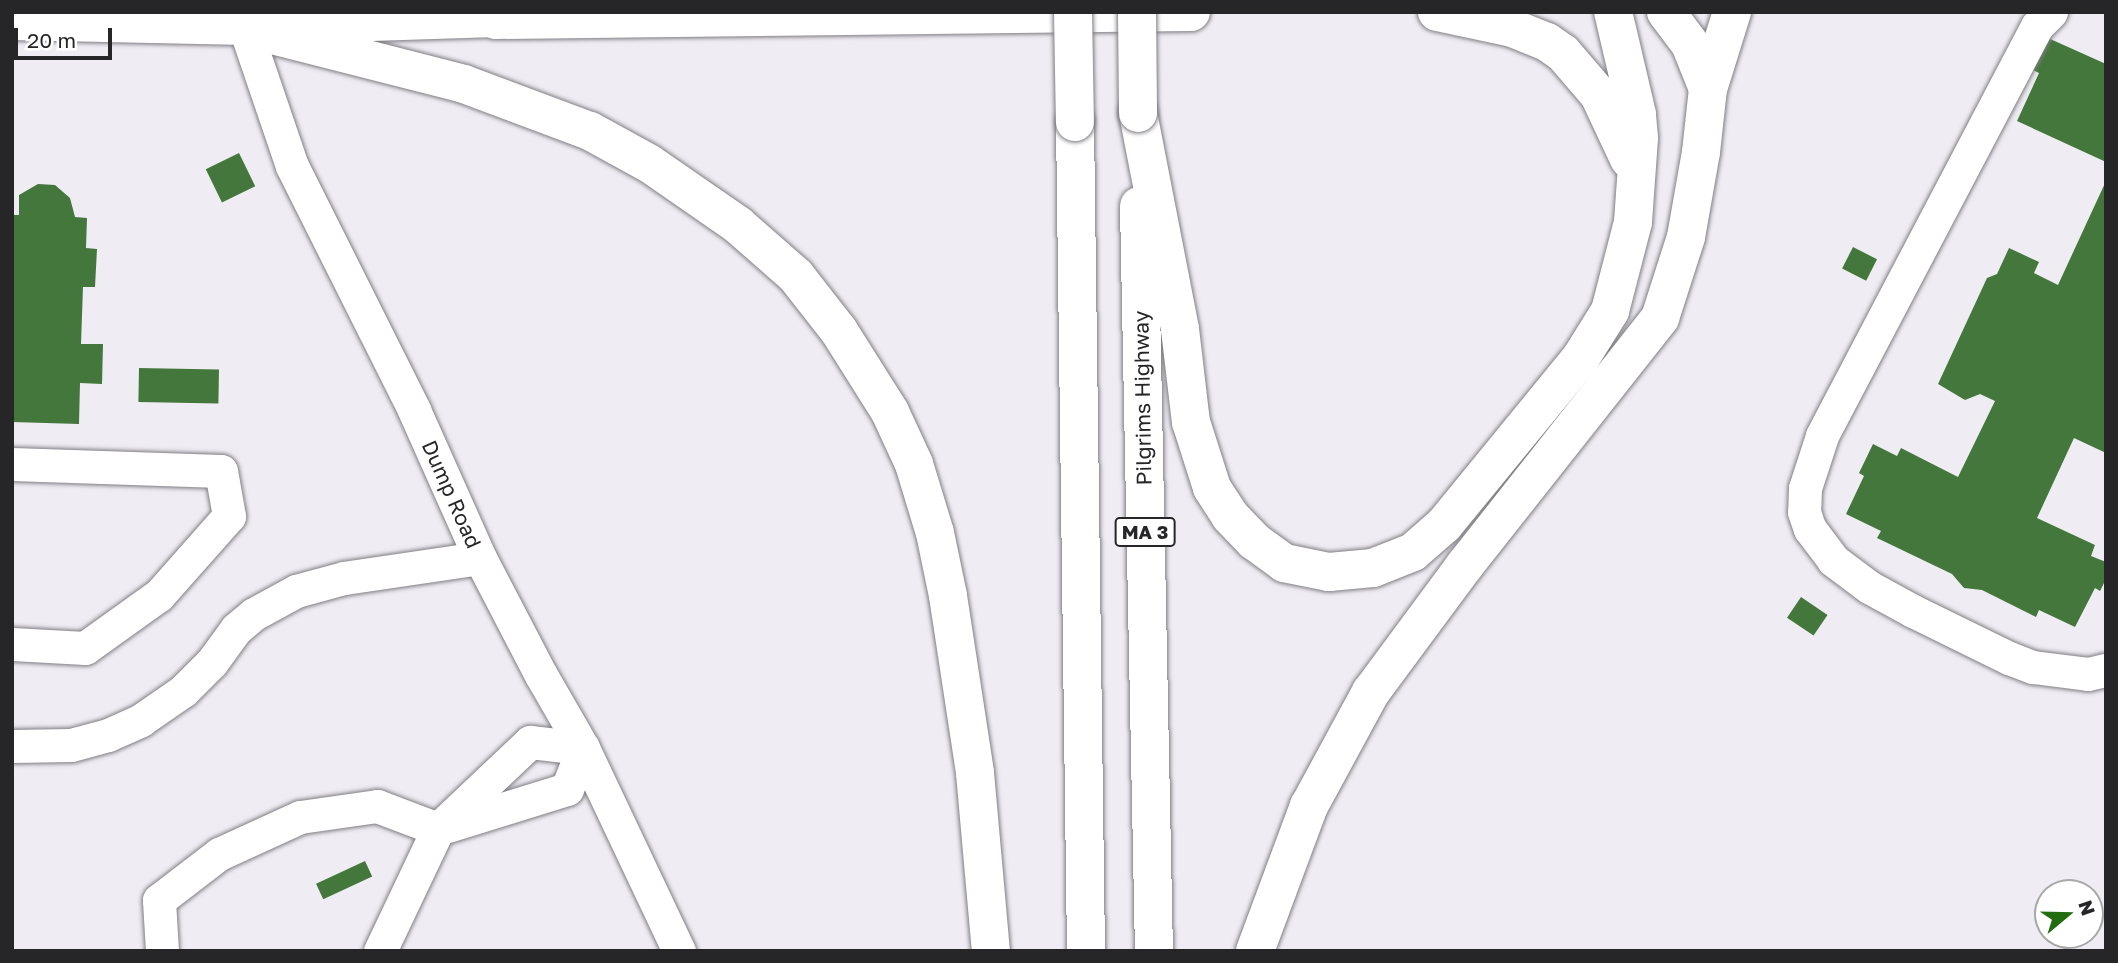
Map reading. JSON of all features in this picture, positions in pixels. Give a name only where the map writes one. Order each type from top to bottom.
[{"type":"main road","points":[[245,28],[299,12]]},
{"type":"main road","points":[[1073,12],[1086,951]]},
{"type":"main road","name":"Pilgrims Highway","points":[[1137,12],[1154,951]]},
{"type":"main road","points":[[496,15],[1191,12]]},
{"type":"main road","points":[[1437,12],[1512,28],[1547,42],[1563,53],[1576,65],[1611,115],[1629,158],[1635,189]]},
{"type":"main road","points":[[1138,113],[1180,329],[1191,422],[1206,474],[1230,516],[1254,541],[1284,563],[1306,569],[1353,571],[1394,561],[1429,539],[1502,457],[1601,327],[1615,293],[1633,222],[1635,189],[1637,114],[1613,12]]},
{"type":"main road","points":[[1666,12],[1690,44],[1708,89]]},
{"type":"main road","points":[[1255,951],[1309,806],[1371,692],[1465,565],[1660,318],[1686,237],[1700,162],[1708,89],[1732,12]]},
{"type":"main road","points":[[245,28],[464,84],[590,131],[650,164],[738,225],[796,276],[839,331],[890,412],[914,464],[935,533],[948,596],[975,773],[990,951]]},
{"type":"street","points":[[2051,12],[2037,26],[1822,436],[1805,488],[1804,512],[1810,529],[1833,560],[1869,587],[1913,611],[2033,667],[2088,674],[2106,670]]},
{"type":"street","points":[[12,23],[245,28],[496,15]]},
{"type":"street","name":"Dump Road","points":[[245,28],[292,166],[414,410],[480,558],[541,675],[583,748],[679,951]]},
{"type":"street","points":[[12,464],[221,471],[229,516],[159,595],[85,648],[12,644]]},
{"type":"street","points":[[12,746],[59,746],[90,741],[148,716],[183,691],[212,662],[236,629],[254,614],[296,591],[344,578],[480,558]]},
{"type":"street","points":[[162,951],[159,900],[219,855],[300,817],[377,806],[438,829],[567,789],[583,748],[530,742],[438,829],[380,951]]},
{"type":"building","points":[[2048,38],[2106,64],[2106,162],[2017,121],[2039,73],[2033,70]]},
{"type":"building","points":[[239,153],[255,186],[222,202],[206,169]]},
{"type":"building","points":[[2106,181],[2106,453],[2074,438],[2037,518],[2095,545],[2091,556],[2106,562],[2106,579],[2100,591],[2095,588],[2075,627],[2039,610],[2036,617],[1982,590],[1964,588],[1952,574],[1877,538],[1881,531],[1846,514],[1864,476],[1859,473],[1873,444],[1897,456],[1901,448],[1958,477],[1995,401],[1980,394],[1965,400],[1938,384],[1987,278],[1997,274],[2009,248],[2039,262],[2034,273],[2058,285]]},
{"type":"building","points":[[38,184],[55,185],[70,198],[75,217],[87,218],[86,248],[97,249],[95,287],[83,287],[81,344],[103,344],[102,384],[80,383],[79,424],[12,422],[12,215],[19,215],[19,195]]},
{"type":"building","points":[[1853,247],[1877,259],[1866,281],[1842,268]]},
{"type":"building","points":[[139,368],[219,369],[218,403],[138,402]]},
{"type":"building","points":[[1801,597],[1828,615],[1814,636],[1787,618]]},
{"type":"building","points":[[365,861],[372,876],[323,899],[316,884]]}]
